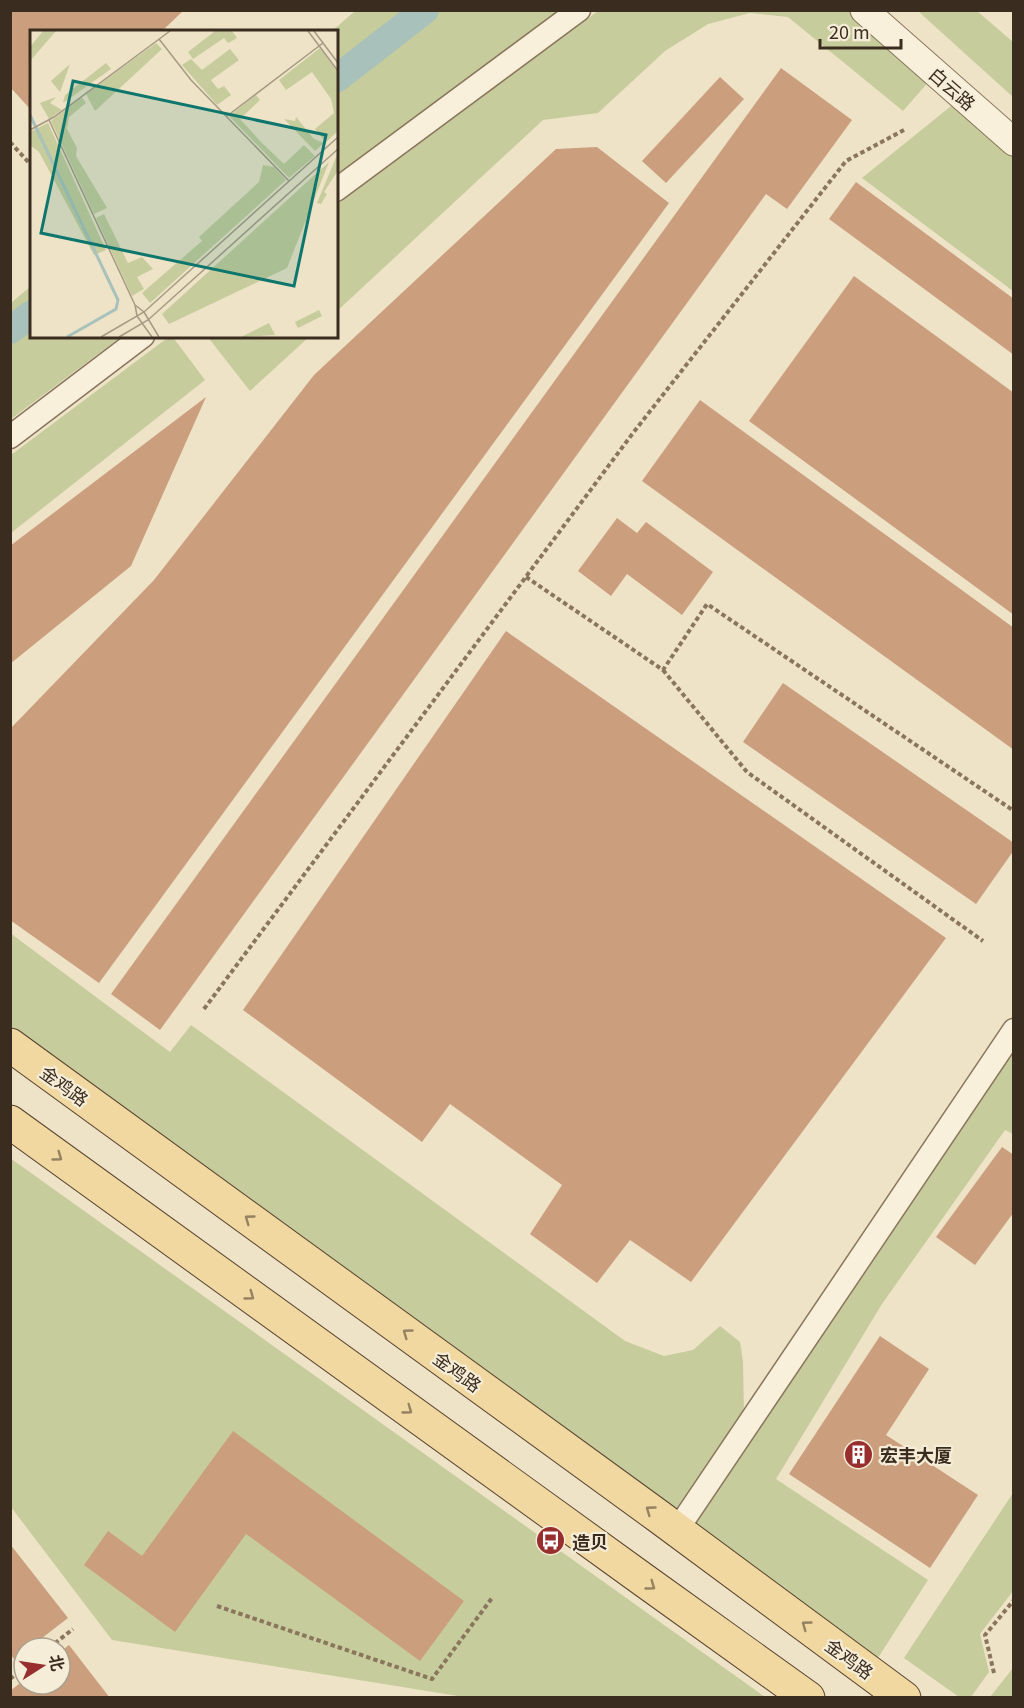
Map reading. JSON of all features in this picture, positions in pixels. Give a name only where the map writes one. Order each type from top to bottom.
[{"type":"main road","name":"金鸡路","points":[[10,1045],[904,1698]]},
{"type":"main road","points":[[10,1122],[808,1698]]},
{"type":"street","points":[[338,189],[579,10]]},
{"type":"street","name":"白云路","points":[[864,10],[1014,142]]},
{"type":"street","points":[[10,437],[140,338]]},
{"type":"street","points":[[677,1530],[1012,1038]]},
{"type":"path","points":[[204,1009],[633,433],[846,161],[904,130]]},
{"type":"path","points":[[10,142],[30,164]]},
{"type":"path","points":[[526,577],[663,670],[747,772],[983,941]]},
{"type":"path","points":[[663,670],[707,604],[1014,812]]},
{"type":"path","points":[[217,1606],[432,1679],[492,1598]]},
{"type":"path","points":[[994,1672],[985,1635],[1014,1600]]},
{"type":"path","points":[[64,1636],[72,1629]]},
{"type":"green space","points":[[355,11],[558,11],[338,175],[338,30],[333,30]]},
{"type":"green space","points":[[598,11],[851,11],[931,79],[903,111],[788,17],[750,13],[708,24],[665,51],[598,113],[543,120],[338,310],[338,204]]},
{"type":"green space","points":[[918,11],[977,11],[1013,42],[1013,97]]},
{"type":"green space","points":[[956,102],[1013,153],[1013,291],[862,178]]},
{"type":"green space","points":[[30,287],[30,338],[119,338],[11,419],[11,303]]},
{"type":"green space","points":[[167,338],[174,338],[205,380],[11,533],[11,455]]},
{"type":"green space","points":[[209,338],[308,338],[250,391]]},
{"type":"green space","points":[[10,933],[170,1052],[191,1025],[625,1341],[664,1356],[693,1350],[720,1326],[740,1342],[743,1362],[744,1416],[675,1513],[11,1030]]},
{"type":"green space","points":[[1011,1056],[1014,1058],[1013,1134],[1005,1130],[882,1304],[776,1479],[928,1580],[874,1664],[693,1528]]},
{"type":"green space","points":[[10,1158],[765,1697],[464,1697],[112,1640],[11,1507]]},
{"type":"green space","points":[[1013,1493],[1013,1591],[980,1634],[989,1672],[971,1697],[959,1697],[904,1658]]},
{"type":"green space","points":[[1013,1668],[1013,1697],[990,1697]]},
{"type":"building","points":[[10,10],[184,10],[163,30],[30,30],[30,109],[10,87]]},
{"type":"building","points":[[781,68],[852,120],[787,209],[766,194],[160,1030],[111,994]]},
{"type":"building","points":[[720,77],[744,99],[666,183],[642,161]]},
{"type":"building","points":[[597,147],[669,203],[99,983],[10,920],[10,729],[154,580],[314,375],[556,149]]},
{"type":"building","points":[[856,182],[1014,299],[1014,355],[829,219]]},
{"type":"building","points":[[854,276],[1014,393],[1014,615],[749,421]]},
{"type":"building","points":[[206,397],[131,566],[10,664],[10,546]]},
{"type":"building","points":[[700,400],[1014,628],[1014,750],[642,481]]},
{"type":"building","points":[[617,518],[637,533],[646,522],[713,572],[682,615],[627,574],[611,596],[578,571]]},
{"type":"building","points":[[506,631],[946,938],[691,1282],[630,1240],[597,1283],[530,1234],[562,1185],[450,1104],[422,1142],[243,1010]]},
{"type":"building","points":[[783,683],[1014,843],[1014,850],[976,904],[743,742]]},
{"type":"building","points":[[1002,1147],[1014,1155],[1014,1212],[975,1265],[936,1237]]},
{"type":"building","name":"宏丰大厦","points":[[880,1336],[929,1369],[886,1435],[978,1495],[930,1568],[789,1474]]},
{"type":"building","points":[[233,1431],[464,1601],[420,1661],[246,1534],[175,1632],[84,1565],[108,1531],[142,1556]]},
{"type":"building","points":[[10,1544],[68,1618],[45,1636],[12,1636],[12,1656],[10,1654]]},
{"type":"building","points":[[72,1649],[110,1698],[10,1698],[12,1689],[12,1696],[72,1696]]},
{"type":"waterway","points":[[338,77],[425,10]]},
{"type":"waterway","points":[[10,330],[30,315]]},
{"type":"place","name":"宏丰大厦","points":[[859,1454]]},
{"type":"place","name":"造贝","points":[[551,1541]]}]
